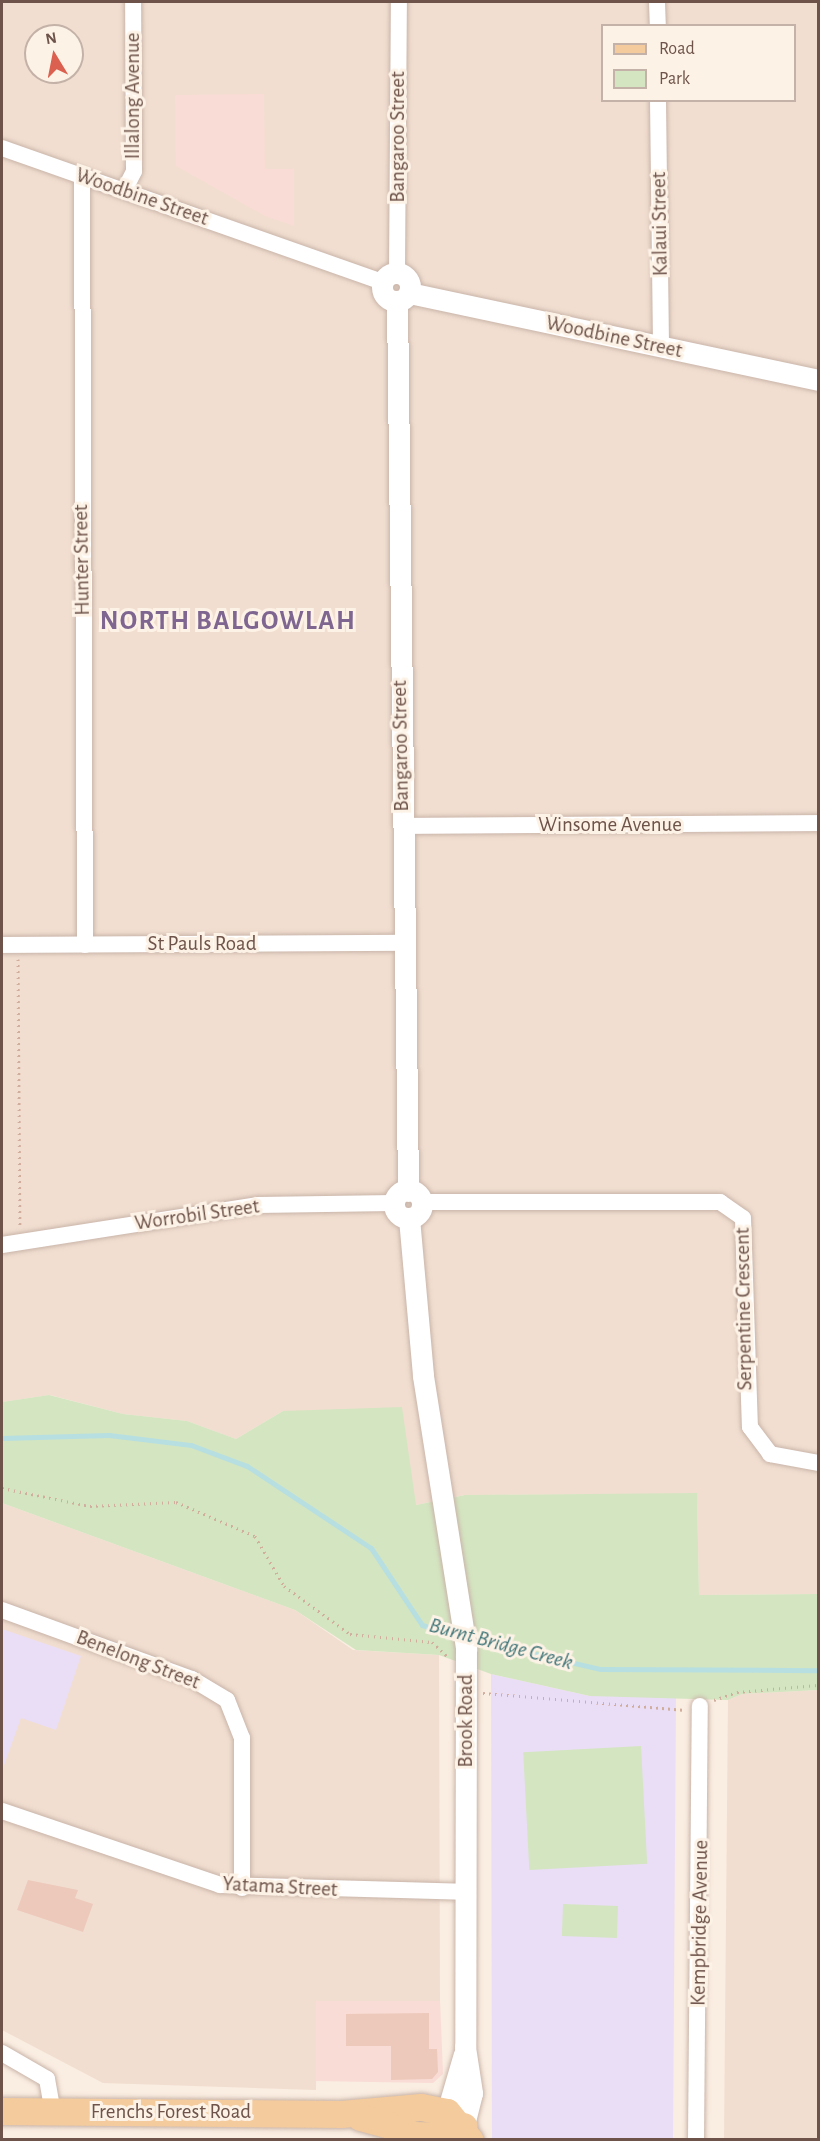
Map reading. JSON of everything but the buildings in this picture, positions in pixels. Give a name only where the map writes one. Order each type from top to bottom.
[{"type":"main road","name":"Frenchs Forest Road","points":[[2,2111],[341,2114],[404,2107],[457,2130]]},
{"type":"main road","name":"Frenchs Forest Road","points":[[341,2114],[418,2137],[457,2130]]},
{"type":"street","name":"Illalong Avenue","points":[[125,189],[134,171],[133,2]]},
{"type":"street","name":"Bangaroo Street","points":[[390,278],[399,2]]},
{"type":"street","points":[[657,2],[658,24]]},
{"type":"street","name":"Kalaui Street","points":[[658,102],[661,347]]},
{"type":"street","name":"Woodbine Street","points":[[2,148],[82,177],[125,189],[390,278]]},
{"type":"street","name":"Hunter Street","points":[[82,177],[85,945]]},
{"type":"street","points":[[390,278],[407,278],[403,297]]},
{"type":"street","name":"Woodbine Street","points":[[403,297],[819,380]]},
{"type":"street","name":"Bangaroo Street","points":[[403,297],[402,826],[408,1203]]},
{"type":"street","name":"Winsome Avenue","points":[[402,826],[819,823]]},
{"type":"street","name":"St Pauls Road","points":[[10,945],[403,943]]},
{"type":"street","name":"Serpentine Crescent","points":[[408,1203],[720,1202],[743,1218],[750,1427],[770,1454],[819,1463]]},
{"type":"street","name":"Worrobil Street","points":[[2,1245],[256,1205],[408,1203]]},
{"type":"street","name":"Brook Road","points":[[408,1203],[423,1376],[464,1621],[466,1649],[465,2048],[457,2130]]},
{"type":"street","name":"Benelong Street","points":[[2,1610],[192,1679],[227,1700],[242,1737],[242,1888]]},
{"type":"street","name":"Kempbridge Avenue","points":[[696,2139],[700,1706]]},
{"type":"street","name":"Yatama Street","points":[[2,1811],[173,1873],[242,1888],[464,1892]]},
{"type":"street","points":[[2,2053],[47,2079],[53,2112]]},
{"type":"path","points":[[10,945],[20,1242]]},
{"type":"path","points":[[2,1488],[90,1506],[176,1502],[255,1536],[284,1586],[350,1634],[432,1642],[449,1657],[450,1669]]},
{"type":"path","points":[[466,1692],[682,1712],[737,1692],[819,1685]]},
{"type":"shaded area","points":[[2,2],[818,2],[818,1594],[699,1595],[697,1494],[465,1495],[416,1505],[283,1411],[236,1439],[187,1421],[123,1414],[50,1395],[2,1402]]},
{"type":"shaded area","points":[[264,94],[265,169],[294,169],[294,226],[265,216],[176,166],[175,95]]},
{"type":"shaded area","points":[[2,1503],[295,1610],[353,1650],[439,1655],[440,2001],[317,2001],[316,2090],[103,2083],[2,2030]]},
{"type":"shaded area","points":[[2,1629],[81,1656],[56,1730],[21,1718],[2,1771]]},
{"type":"shaded area","points":[[491,1674],[590,1696],[676,1695],[673,2139],[492,2139]]},
{"type":"shaded area","points":[[818,1690],[818,2139],[724,2140],[728,1700],[742,1694]]},
{"type":"shaded area","points":[[316,2001],[440,2001],[443,2074],[433,2083],[316,2081]]},
{"type":"green space","points":[[49,1395],[123,1414],[187,1421],[236,1439],[283,1411],[402,1407],[416,1505],[465,1495],[697,1493],[699,1595],[818,1594],[818,1690],[742,1694],[728,1700],[590,1696],[491,1674],[439,1655],[356,1650],[295,1610],[2,1503],[2,1402]]},
{"type":"green space","points":[[641,1746],[647,1864],[529,1870],[523,1752]]},
{"type":"green space","points":[[563,1904],[618,1906],[617,1938],[562,1936]]},
{"type":"waterway","name":"Burnt Bridge Creek","points":[[2,1438],[109,1435],[191,1445],[247,1466],[371,1548],[422,1625],[458,1636]]},
{"type":"waterway","name":"Burnt Bridge Creek","points":[[470,1639],[600,1669],[818,1670]]},
{"type":"district","name":"NORTH BALGOWLAH","points":[[228,621]]}]
